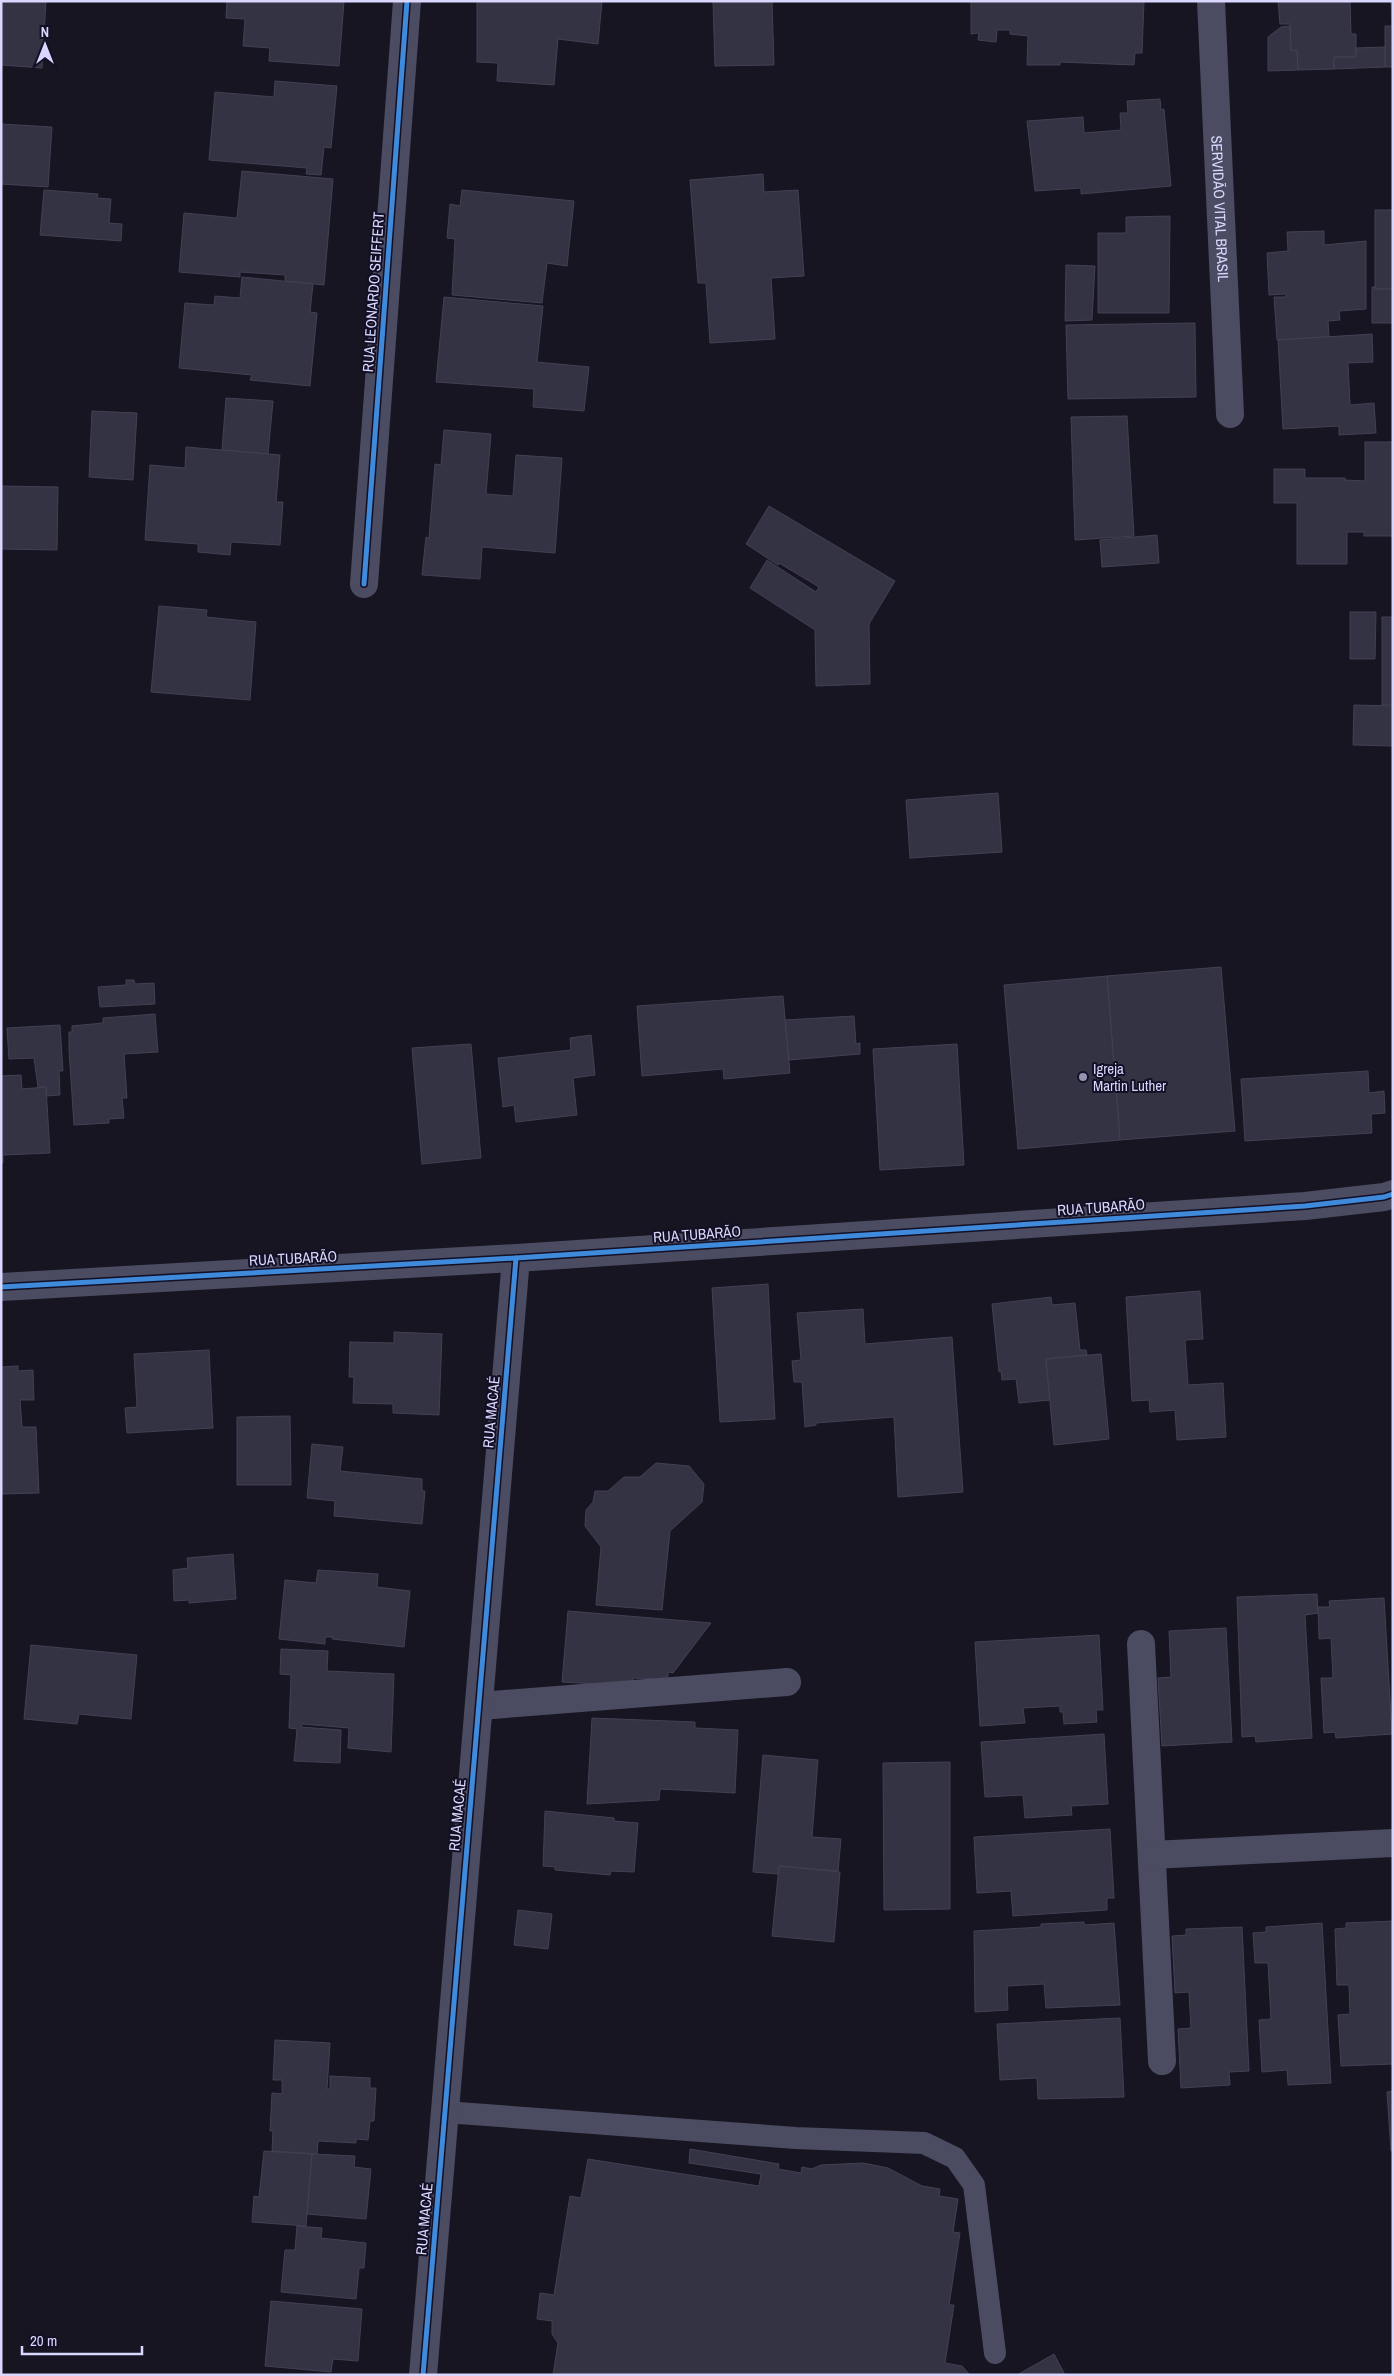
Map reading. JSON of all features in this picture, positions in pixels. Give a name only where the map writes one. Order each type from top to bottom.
[{"type":"street","name":"RUA LEONARDO SEIFFERT","points":[[364,584],[407,1]]},
{"type":"street","name":"SERVIDÃO VITAL BRASIL","points":[[1211,1],[1230,414]]},
{"type":"street","name":"RUA TUBARÃO","points":[[1,1287],[516,1258],[1295,1207],[1384,1197],[1393,1194]]},
{"type":"street","name":"RUA MACAÉ","points":[[423,2375],[516,1258]]},
{"type":"street","points":[[1141,1644],[1162,2061]]},
{"type":"street","points":[[479,1706],[787,1682]]},
{"type":"street","points":[[1152,1855],[1393,1844]]},
{"type":"lane","points":[[445,2112],[796,2138],[924,2143],[955,2158],[974,2185],[995,2353]]},
{"type":"building","points":[[1,1],[46,1],[42,68],[1,65]]},
{"type":"building","points":[[227,1],[344,1],[339,66],[269,61],[270,48],[243,46],[245,19],[226,18]]},
{"type":"building","points":[[477,1],[602,1],[598,44],[558,39],[554,85],[497,81],[498,63],[477,62]]},
{"type":"building","points":[[713,1],[772,1],[774,65],[715,66]]},
{"type":"building","points":[[971,1],[1144,1],[1142,53],[1135,53],[1134,65],[1060,62],[1060,65],[1027,65],[1028,36],[1010,34],[1010,30],[997,30],[996,42],[978,40],[979,33],[971,34]]},
{"type":"building","points":[[1278,1],[1350,1],[1351,34],[1356,34],[1356,57],[1334,57],[1334,69],[1298,70],[1297,50],[1291,51],[1290,24],[1280,24]]},
{"type":"building","points":[[1391,1],[1393,1],[1393,67],[1385,67],[1385,26],[1392,26]]},
{"type":"building","points":[[1290,26],[1291,51],[1297,50],[1298,70],[1268,71],[1268,37],[1281,27]]},
{"type":"building","points":[[1385,47],[1385,67],[1334,69],[1334,57],[1356,57],[1356,48]]},
{"type":"building","points":[[275,81],[337,86],[331,148],[324,147],[321,175],[306,174],[307,168],[209,160],[215,92],[274,97]]},
{"type":"building","points":[[1160,99],[1161,110],[1164,109],[1171,186],[1081,194],[1081,188],[1035,191],[1027,121],[1083,117],[1084,133],[1121,130],[1120,113],[1128,113],[1127,101]]},
{"type":"building","points":[[1,124],[52,127],[48,187],[1,184]]},
{"type":"building","points":[[242,171],[333,179],[324,285],[285,281],[285,275],[240,272],[240,277],[179,272],[184,213],[237,218]]},
{"type":"building","points":[[763,174],[764,192],[798,190],[804,276],[771,278],[775,339],[710,343],[706,283],[698,283],[690,180]]},
{"type":"building","points":[[44,190],[98,194],[97,198],[111,199],[109,223],[122,224],[121,241],[40,235]]},
{"type":"building","points":[[462,190],[574,201],[567,266],[547,263],[542,303],[452,295],[455,239],[447,238],[450,204],[460,206]]},
{"type":"building","points":[[1375,210],[1393,210],[1393,289],[1375,289]]},
{"type":"building","points":[[1170,216],[1169,313],[1098,313],[1098,233],[1126,233],[1126,217]]},
{"type":"building","points":[[1324,231],[1324,245],[1366,241],[1366,309],[1339,311],[1340,320],[1328,321],[1329,337],[1277,340],[1274,297],[1286,297],[1286,294],[1269,295],[1267,253],[1288,251],[1287,232]]},
{"type":"building","points":[[1066,265],[1095,266],[1092,320],[1065,321]]},
{"type":"building","points":[[242,277],[313,284],[310,312],[317,313],[310,386],[250,380],[252,375],[179,368],[185,303],[214,305],[215,296],[240,298]]},
{"type":"building","points":[[1372,287],[1375,287],[1375,289],[1393,289],[1393,323],[1372,323]]},
{"type":"building","points":[[444,297],[543,306],[537,362],[589,367],[584,411],[533,407],[534,389],[436,382]]},
{"type":"building","points":[[1195,323],[1196,397],[1068,399],[1066,325]]},
{"type":"building","points":[[1372,334],[1373,362],[1348,363],[1350,405],[1374,403],[1376,433],[1339,435],[1339,426],[1283,429],[1278,340]]},
{"type":"building","points":[[226,398],[273,401],[268,454],[222,450]]},
{"type":"building","points":[[92,411],[137,413],[133,480],[89,477]]},
{"type":"building","points":[[1127,416],[1134,536],[1075,540],[1071,417]]},
{"type":"building","points":[[444,430],[491,434],[486,494],[513,496],[516,455],[562,458],[555,553],[482,547],[480,579],[422,575],[426,537],[429,538],[435,464],[441,465]]},
{"type":"building","points":[[1365,442],[1393,442],[1393,536],[1364,536],[1364,532],[1347,532],[1347,564],[1297,564],[1297,503],[1274,503],[1274,469],[1305,469],[1305,478],[1345,478],[1345,480],[1365,481]]},
{"type":"building","points":[[186,447],[280,455],[276,502],[283,502],[280,545],[231,542],[230,555],[198,552],[198,544],[145,540],[150,465],[185,468]]},
{"type":"building","points":[[1,486],[58,487],[57,550],[1,549]]},
{"type":"building","points":[[769,506],[895,581],[869,624],[870,684],[816,686],[815,630],[750,588],[767,560],[816,592],[819,587],[779,563],[778,565],[746,544]]},
{"type":"building","points":[[1157,535],[1159,563],[1102,567],[1100,540]]},
{"type":"building","points":[[159,606],[207,610],[206,617],[256,622],[250,700],[151,692]]},
{"type":"building","points":[[1350,612],[1376,612],[1375,659],[1350,659]]},
{"type":"building","points":[[1382,617],[1393,617],[1393,705],[1382,705]]},
{"type":"building","points":[[1354,705],[1393,706],[1393,746],[1353,745]]},
{"type":"building","points":[[998,793],[1002,852],[910,858],[906,800]]},
{"type":"building","points":[[1221,967],[1235,1131],[1120,1140],[1107,976]]},
{"type":"building","points":[[1107,976],[1120,1140],[1018,1149],[1004,985]]},
{"type":"building","points":[[126,980],[134,980],[135,984],[154,983],[155,1004],[100,1007],[98,987],[126,985]]},
{"type":"building","points":[[783,996],[790,1073],[724,1079],[723,1069],[642,1076],[637,1006]]},
{"type":"building","points":[[155,1014],[158,1052],[124,1054],[127,1098],[122,1098],[124,1118],[109,1119],[109,1123],[74,1125],[69,1050],[69,1032],[72,1032],[72,1026],[103,1023],[103,1018]]},
{"type":"building","points":[[854,1016],[856,1044],[860,1043],[860,1054],[789,1060],[785,1020]]},
{"type":"building","points":[[60,1025],[63,1071],[59,1071],[60,1095],[46,1096],[46,1087],[38,1087],[34,1058],[9,1059],[7,1028]]},
{"type":"building","points":[[591,1035],[595,1075],[573,1078],[577,1115],[516,1122],[514,1105],[503,1107],[498,1058],[571,1050],[570,1038]]},
{"type":"building","points":[[471,1044],[481,1158],[422,1164],[412,1048]]},
{"type":"building","points":[[957,1044],[964,1165],[880,1170],[873,1049]]},
{"type":"building","points":[[1368,1071],[1369,1093],[1384,1091],[1385,1113],[1371,1114],[1372,1133],[1245,1141],[1241,1079]]},
{"type":"building","points":[[21,1075],[22,1089],[46,1087],[50,1153],[3,1155],[3,1163],[1,1163],[1,1076]]},
{"type":"building","points":[[768,1284],[775,1419],[720,1422],[712,1288]]},
{"type":"building","points":[[1200,1291],[1203,1339],[1185,1340],[1188,1385],[1223,1383],[1226,1437],[1177,1440],[1175,1410],[1150,1412],[1149,1400],[1132,1401],[1126,1297]]},
{"type":"building","points":[[1051,1297],[1052,1305],[1075,1303],[1080,1350],[1086,1350],[1087,1355],[1046,1359],[1050,1400],[1019,1403],[1016,1379],[1002,1380],[1001,1371],[999,1372],[992,1304]]},
{"type":"building","points":[[863,1309],[865,1344],[952,1337],[963,1492],[898,1497],[894,1417],[816,1423],[816,1425],[805,1427],[802,1382],[794,1382],[792,1361],[801,1360],[797,1313]]},
{"type":"building","points":[[394,1332],[442,1334],[439,1415],[393,1413],[393,1404],[353,1403],[354,1377],[349,1377],[350,1342],[394,1343]]},
{"type":"building","points":[[209,1350],[213,1428],[127,1433],[125,1408],[137,1407],[134,1354]]},
{"type":"building","points":[[1101,1354],[1109,1439],[1054,1445],[1046,1359]]},
{"type":"building","points":[[18,1366],[18,1371],[33,1370],[34,1400],[20,1400],[22,1427],[36,1427],[39,1493],[1,1494],[1,1367]]},
{"type":"building","points":[[290,1416],[291,1485],[237,1485],[237,1417]]},
{"type":"building","points":[[312,1444],[343,1447],[340,1471],[422,1479],[422,1491],[425,1491],[422,1524],[334,1516],[335,1501],[307,1498]]},
{"type":"building","points":[[656,1463],[689,1466],[704,1484],[702,1502],[670,1531],[662,1610],[596,1605],[601,1547],[585,1526],[586,1510],[593,1502],[595,1491],[608,1491],[624,1477],[640,1477]]},
{"type":"building","points":[[233,1554],[236,1599],[189,1603],[189,1600],[174,1601],[173,1570],[188,1568],[187,1558]]},
{"type":"building","points":[[318,1570],[378,1574],[377,1587],[410,1591],[404,1647],[332,1639],[333,1637],[325,1637],[325,1644],[279,1639],[285,1580],[316,1583]]},
{"type":"building","points":[[1317,1594],[1318,1613],[1305,1615],[1312,1738],[1256,1742],[1255,1736],[1242,1737],[1237,1597]]},
{"type":"building","points":[[1384,1598],[1392,1734],[1336,1738],[1335,1732],[1324,1733],[1321,1678],[1333,1678],[1331,1638],[1319,1639],[1318,1607],[1330,1607],[1329,1601]]},
{"type":"building","points":[[568,1611],[711,1623],[673,1673],[668,1672],[668,1679],[633,1678],[632,1686],[562,1682]]},
{"type":"building","points":[[1226,1628],[1232,1742],[1162,1746],[1158,1678],[1171,1677],[1169,1631]]},
{"type":"building","points":[[1099,1635],[1103,1710],[1096,1710],[1097,1722],[1064,1724],[1063,1712],[1060,1712],[1060,1706],[1023,1708],[1025,1723],[980,1726],[975,1642]]},
{"type":"building","points":[[31,1645],[137,1655],[131,1719],[79,1714],[77,1724],[24,1719]]},
{"type":"building","points":[[281,1649],[328,1651],[327,1671],[394,1674],[391,1752],[348,1748],[349,1728],[302,1724],[301,1727],[341,1730],[340,1763],[294,1761],[297,1729],[289,1728],[291,1675],[280,1674]]},
{"type":"building","points":[[592,1718],[695,1722],[695,1728],[738,1730],[735,1793],[660,1789],[659,1800],[587,1804]]},
{"type":"building","points":[[1104,1734],[1108,1804],[1071,1806],[1072,1815],[1025,1818],[1023,1795],[985,1797],[981,1742]]},
{"type":"building","points":[[763,1755],[818,1760],[812,1837],[841,1839],[838,1871],[779,1866],[778,1874],[753,1872]]},
{"type":"building","points":[[950,1762],[950,1909],[884,1910],[883,1763]]},
{"type":"building","points":[[545,1811],[614,1818],[614,1821],[638,1823],[634,1872],[611,1871],[610,1875],[555,1870],[555,1867],[543,1866]]},
{"type":"building","points":[[1110,1829],[1114,1898],[1107,1898],[1107,1910],[1013,1916],[1011,1891],[977,1893],[974,1837]]},
{"type":"building","points":[[779,1866],[840,1872],[834,1942],[772,1936]]},
{"type":"building","points":[[518,1910],[552,1914],[548,1949],[514,1945]]},
{"type":"building","points":[[1393,1921],[1393,2064],[1341,2066],[1338,2015],[1350,2014],[1349,1985],[1337,1985],[1335,1929],[1346,1928],[1346,1923]]},
{"type":"building","points":[[1084,1922],[1084,1925],[1114,1923],[1120,2005],[1046,2008],[1044,1984],[1007,1986],[1008,2010],[975,2012],[974,1931],[1041,1927],[1041,1924]]},
{"type":"building","points":[[1322,1923],[1331,2083],[1288,2085],[1287,2070],[1262,2072],[1259,2020],[1271,2019],[1268,1963],[1255,1963],[1253,1933],[1266,1932],[1266,1927]]},
{"type":"building","points":[[1242,1927],[1249,2071],[1229,2072],[1230,2085],[1181,2088],[1178,2029],[1191,2028],[1189,1992],[1175,1993],[1172,1936],[1186,1935],[1186,1929]]},
{"type":"building","points":[[1120,2018],[1124,2097],[1038,2099],[1037,2078],[1000,2080],[997,2024]]},
{"type":"building","points":[[275,2040],[330,2043],[327,2089],[330,2089],[330,2076],[370,2078],[370,2088],[376,2088],[374,2121],[370,2121],[368,2140],[356,2139],[356,2143],[318,2141],[317,2154],[272,2151],[273,2131],[270,2131],[272,2093],[282,2094],[282,2080],[273,2080]]},
{"type":"building","points":[[1393,2091],[1393,2151],[1391,2151],[1387,2092]]},
{"type":"building","points":[[690,2149],[779,2164],[778,2169],[801,2173],[802,2167],[812,2169],[821,2165],[863,2163],[888,2168],[922,2186],[940,2189],[939,2196],[958,2199],[953,2232],[960,2233],[949,2305],[954,2305],[945,2363],[962,2366],[970,2375],[553,2375],[558,2343],[552,2334],[552,2321],[537,2319],[540,2293],[554,2295],[570,2196],[581,2198],[588,2159],[759,2186],[761,2174],[689,2163]]},
{"type":"building","points":[[264,2151],[312,2154],[306,2226],[252,2222],[254,2196],[259,2197]]},
{"type":"building","points":[[312,2154],[355,2156],[354,2167],[371,2169],[366,2219],[307,2214]]},
{"type":"building","points":[[297,2226],[322,2228],[321,2238],[366,2243],[364,2268],[359,2268],[356,2299],[281,2292],[285,2250],[295,2250]]},
{"type":"building","points":[[271,2301],[362,2309],[358,2361],[333,2359],[331,2372],[265,2366]]},
{"type":"building","points":[[1054,2354],[1065,2375],[1017,2375]]},
{"type":"cycle path","points":[[364,584],[407,1]]},
{"type":"cycle path","points":[[1,1287],[516,1258],[1305,1206],[1384,1197],[1393,1194]]},
{"type":"cycle path","points":[[423,2375],[516,1258]]},
{"type":"place","name":"Igreja Martin Luther","points":[[1083,1077]]}]
